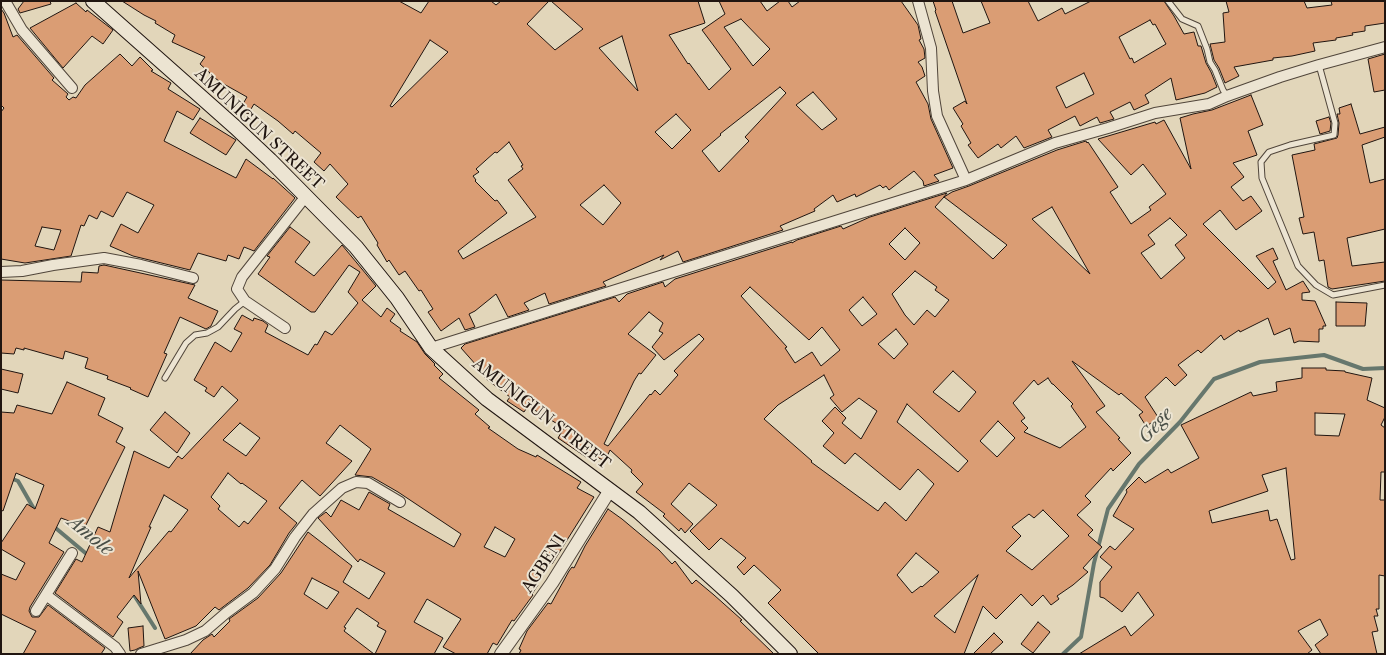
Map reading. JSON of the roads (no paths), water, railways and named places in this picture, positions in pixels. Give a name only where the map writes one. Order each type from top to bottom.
[{"type":"main road","name":"AMUNIGUN STREET","points":[[93,1],[235,127],[356,247],[397,298],[431,348],[487,398],[639,512],[732,596],[790,654]]},
{"type":"street","points":[[5,1],[22,30],[72,88]]},
{"type":"street","points":[[918,1],[931,48],[933,91],[937,116],[966,180]]},
{"type":"street","points":[[431,348],[966,180],[1055,143],[1155,113],[1209,104],[1318,65],[1385,47]]},
{"type":"street","points":[[284,328],[245,301],[237,288],[242,276],[306,196]]},
{"type":"street","points":[[1,272],[22,272],[52,265],[104,258],[193,278]]},
{"type":"street","points":[[141,654],[186,640],[205,631],[254,593],[275,569],[295,537],[313,514],[342,488],[356,482],[368,483],[400,502]]},
{"type":"street","name":"AGBENI","points":[[502,654],[552,583],[610,490]]},
{"type":"street","points":[[36,611],[72,553]]},
{"type":"street","points":[[46,595],[115,647],[120,654]]},
{"type":"lane","points":[[1168,1],[1182,20],[1198,26],[1210,62],[1227,96]]},
{"type":"lane","points":[[1318,65],[1335,122],[1334,135],[1269,152],[1261,162],[1262,178],[1298,266],[1316,285],[1334,296],[1385,285]]},
{"type":"lane","points":[[165,378],[186,343],[195,335],[207,333],[218,327],[245,301]]},
{"type":"waterway","name":"Gege","points":[[1063,654],[1081,637],[1094,563],[1108,509],[1139,464],[1180,422],[1214,379],[1260,362],[1324,355],[1363,369],[1385,368]]},
{"type":"waterway","name":"Amole","points":[[10,478],[18,481],[34,509],[39,511]]},
{"type":"waterway","name":"Amole","points":[[52,525],[89,556]]},
{"type":"waterway","name":"Amole","points":[[131,593],[155,628]]}]
